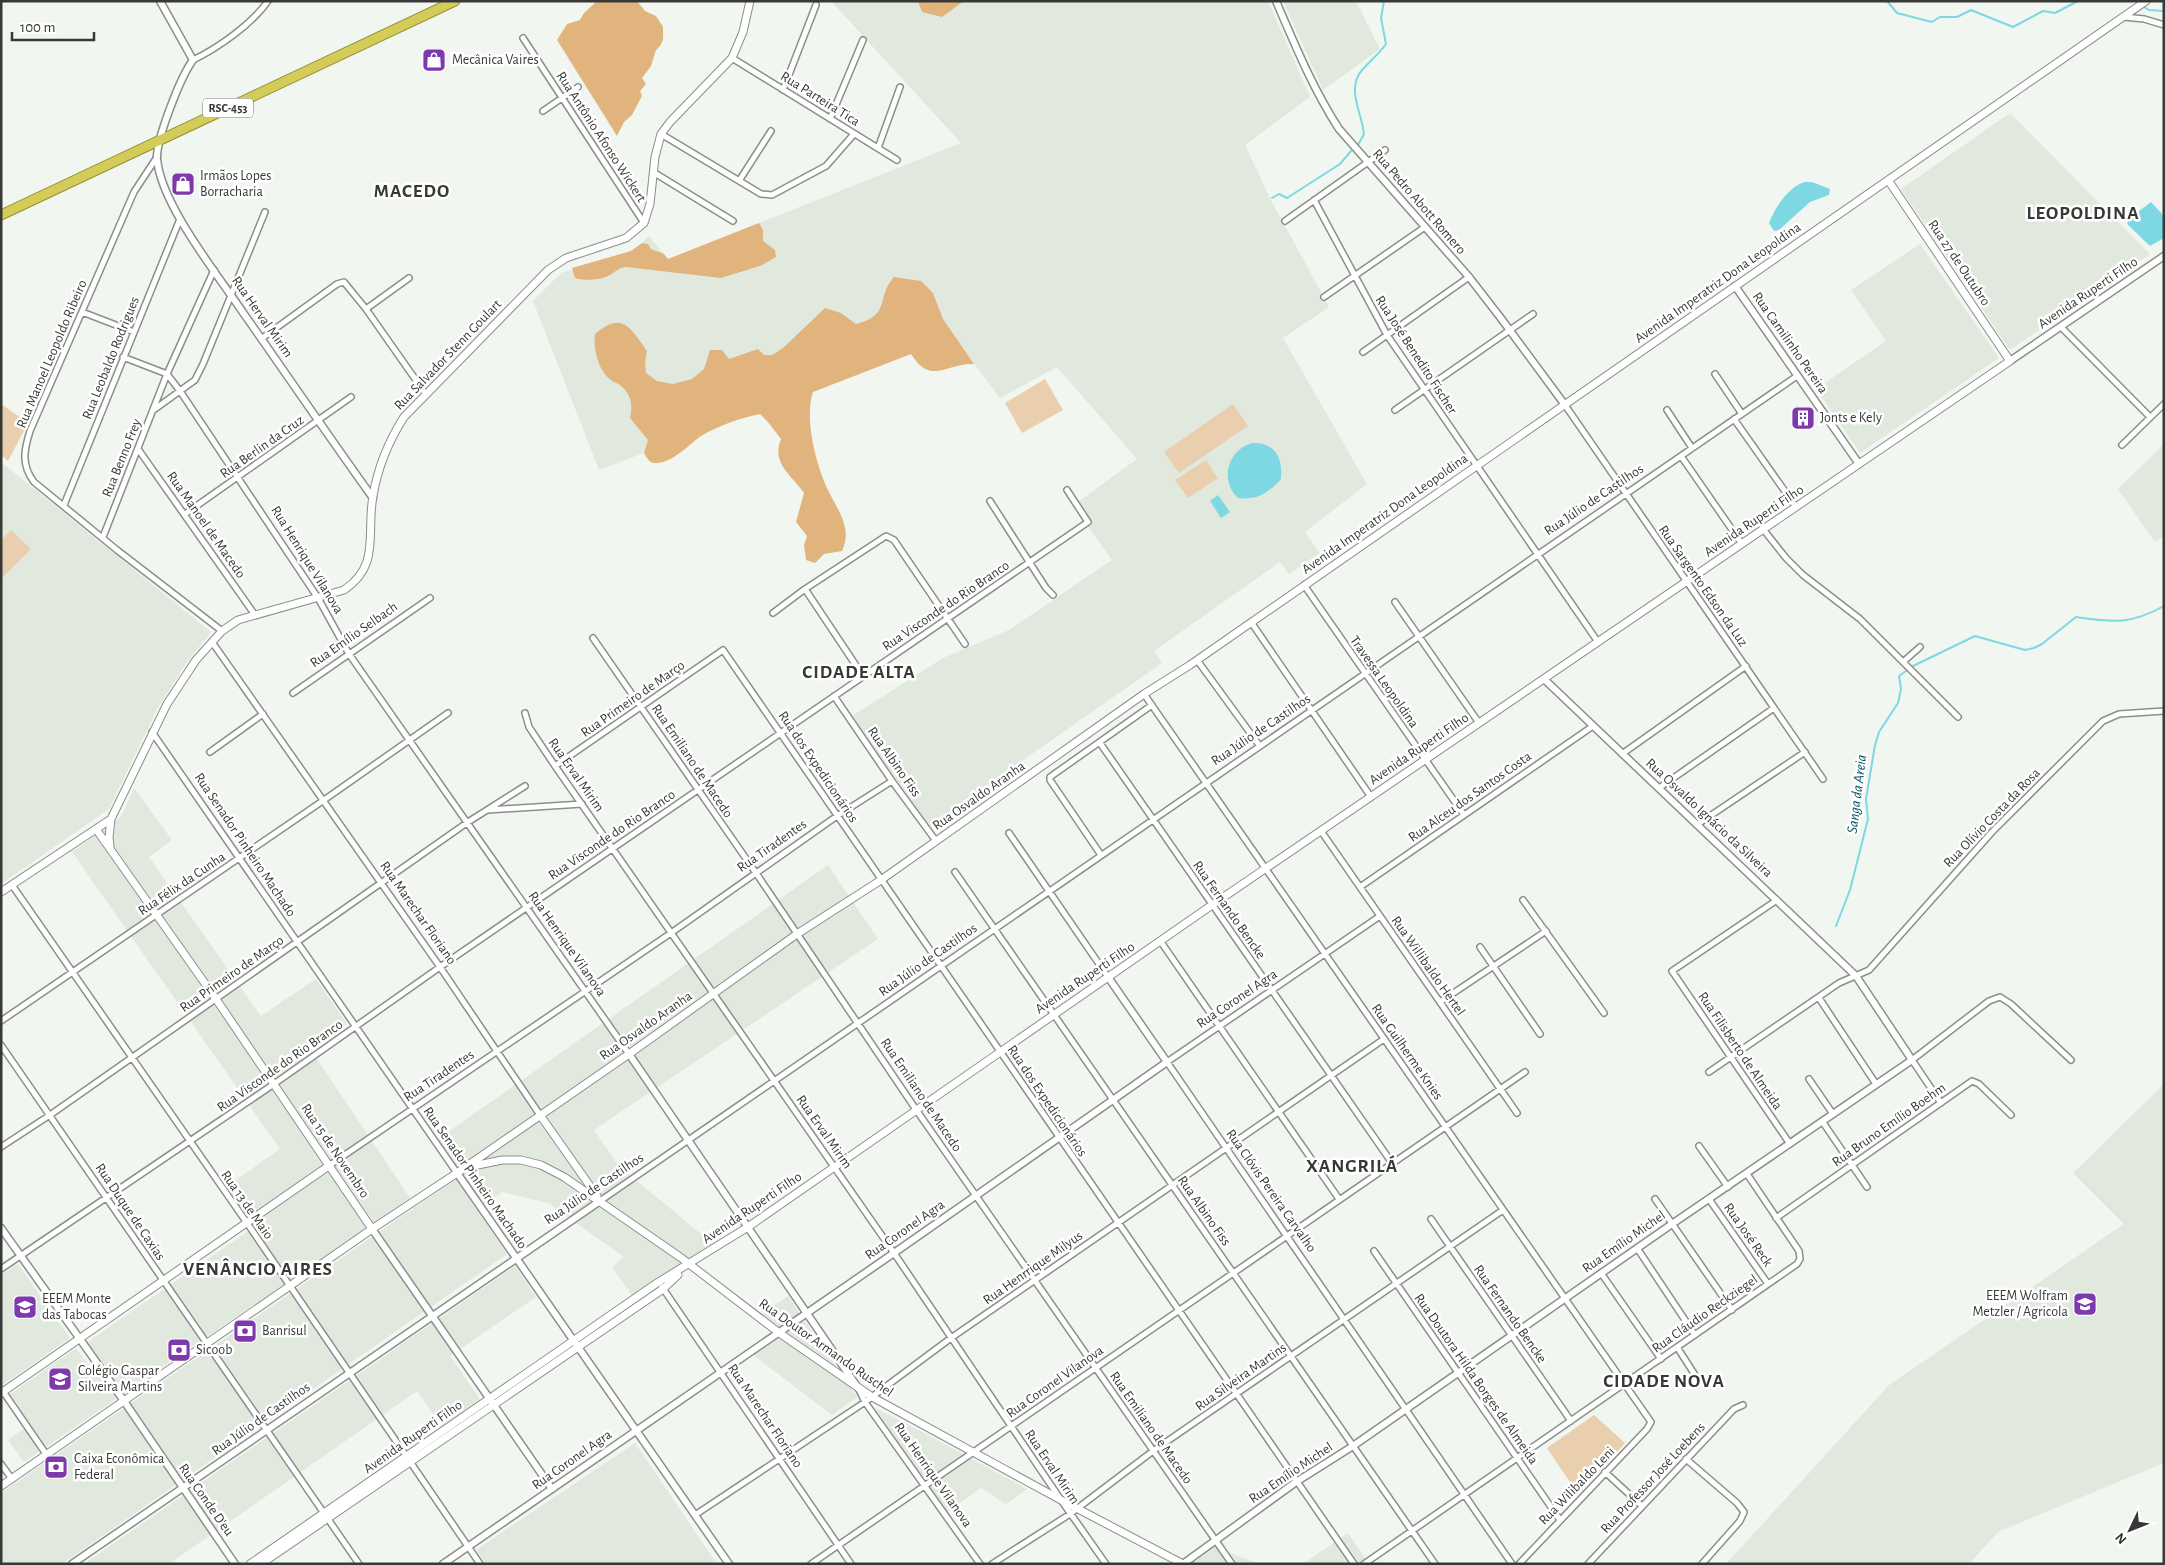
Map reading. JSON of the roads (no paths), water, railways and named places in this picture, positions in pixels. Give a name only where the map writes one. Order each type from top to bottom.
[{"type":"highway","name":"RSC-453","points":[[1,214],[455,1]]},
{"type":"main road","points":[[644,223],[650,204],[657,144],[661,134],[670,122],[732,58],[743,32],[750,1]]},
{"type":"main road","name":"Avenida Imperatriz Dona Leopoldina","points":[[1304,586],[2146,1]]},
{"type":"main road","name":"Rua 27 de Outubro","points":[[1888,180],[2010,361]]},
{"type":"main road","name":"Rua Salvador Stenn Goulart","points":[[111,819],[167,704],[196,660],[222,631],[238,620],[344,590],[354,583],[365,570],[370,552],[373,498],[381,462],[392,436],[404,417],[548,270],[566,258],[626,238],[644,223]]},
{"type":"main road","name":"Avenida Ruperti Filho","points":[[250,1564],[325,1516],[661,1286],[690,1264],[748,1227],[1108,977],[1162,942],[1212,905],[2010,361]]},
{"type":"main road","name":"Rua Osvaldo Aranha","points":[[1,1486],[289,1286],[629,1054],[797,934],[881,880],[1144,694],[1304,586]]},
{"type":"main road","points":[[1,892],[111,819]]},
{"type":"main road","points":[[110,847],[111,819]]},
{"type":"main road","name":"Rua 15 de Novembro","points":[[96,829],[216,999],[372,1229]]},
{"type":"main road","name":"Rua Marechar Floriano","points":[[540,1115],[600,1201]]},
{"type":"main road","points":[[486,1152],[491,1162]]},
{"type":"main road","name":"Rua Doutor Armando Ruschel","points":[[460,1171],[491,1162],[521,1160],[541,1165],[564,1177],[690,1264],[778,1332],[872,1397],[1183,1564]]},
{"type":"main road","name":"Rua Tiradentes","points":[[2,1392],[330,1165]]},
{"type":"main road","name":"Avenida Ruperti Filho","points":[[261,1564],[325,1516]]},
{"type":"street","points":[[160,1],[193,60],[205,54],[248,22],[268,1]]},
{"type":"street","name":"Rua Pedro Abott Romero","points":[[1276,1],[1324,105],[1339,129],[1469,278],[1565,405]]},
{"type":"street","points":[[783,90],[816,5]]},
{"type":"street","points":[[2124,17],[2144,19],[2164,25]]},
{"type":"street","name":"Rua Antônio Afonso Wickert","points":[[523,38],[644,223]]},
{"type":"street","points":[[830,119],[863,40]]},
{"type":"street","name":"Rua Parteira Tica","points":[[732,58],[897,160]]},
{"type":"street","name":"Rua Herval Mirim","points":[[193,60],[182,78],[160,140],[157,157],[168,194],[180,219],[214,270],[373,498]]},
{"type":"street","points":[[543,111],[578,87]]},
{"type":"street","points":[[878,148],[900,87]]},
{"type":"street","points":[[739,181],[771,131]]},
{"type":"street","points":[[661,134],[761,194],[772,196],[826,166],[854,134]]},
{"type":"street","points":[[1285,221],[1385,150]]},
{"type":"street","name":"Rua Manoel Leopoldo Ribeiro","points":[[157,157],[134,192],[30,431],[25,448],[24,464],[27,474],[34,482],[222,631]]},
{"type":"street","points":[[653,172],[733,222]]},
{"type":"street","name":"Rua José Benedito Fischer","points":[[1314,200],[1387,336],[1598,642]]},
{"type":"street","name":"Rua Benno Frey","points":[[103,537],[154,410],[195,380],[203,364],[265,212]]},
{"type":"street","name":"Rua Leobaldo Rodrigues","points":[[64,505],[180,219]]},
{"type":"street","points":[[1324,297],[1425,227]]},
{"type":"street","name":"Avenida Ruperti Filho","points":[[2010,361],[2164,256]]},
{"type":"street","points":[[154,410],[214,270]]},
{"type":"street","points":[[366,310],[409,278]]},
{"type":"street","points":[[1363,352],[1469,278]]},
{"type":"street","points":[[262,339],[336,284],[344,282],[425,394]]},
{"type":"street","name":"Rua Camilinho Pereira","points":[[1735,286],[1859,464]]},
{"type":"street","points":[[82,312],[134,332]]},
{"type":"street","points":[[1395,410],[1533,314]]},
{"type":"street","points":[[2060,327],[2150,417]]},
{"type":"street","points":[[123,357],[168,374]]},
{"type":"street","name":"Rua Henrique Vilanova","points":[[168,374],[239,476],[318,598],[349,654],[629,1054],[858,1388],[865,1402],[980,1564]]},
{"type":"street","points":[[1715,374],[1742,414]]},
{"type":"street","name":"Rua Júlio de Castilhos","points":[[72,1564],[687,1140],[775,1082],[1206,782],[1420,637],[1797,376]]},
{"type":"street","name":"Rua Berlin da Cruz","points":[[185,514],[351,397]]},
{"type":"street","points":[[2122,445],[2164,404]]},
{"type":"street","name":"Rua Sargento Edson da Luz","points":[[1565,405],[1823,779]]},
{"type":"street","points":[[1667,410],[1692,448]]},
{"type":"street","points":[[1734,419],[1796,507]]},
{"type":"street","name":"Rua Manoel de Macedo","points":[[138,449],[255,615]]},
{"type":"street","points":[[1681,456],[1742,544]]},
{"type":"street","name":"Rua Visconde do Rio Branco","points":[[1,1269],[274,1084],[440,967],[1088,522],[1066,490]]},
{"type":"street","points":[[990,501],[1046,588],[1053,595]]},
{"type":"street","points":[[1763,529],[1786,558],[1803,575],[1860,619],[1958,718]]},
{"type":"street","points":[[773,613],[805,589],[886,536],[894,540],[965,644]]},
{"type":"street","name":"Travessa Leopoldina","points":[[1304,586],[1464,815]]},
{"type":"street","points":[[805,589],[863,676]]},
{"type":"street","name":"Rua Emílio Selbach","points":[[293,693],[430,598]]},
{"type":"street","points":[[1395,602],[1479,723]]},
{"type":"street","points":[[1251,622],[1370,797]]},
{"type":"street","name":"Rua Emiliano de Macedo","points":[[593,638],[756,873],[917,1111],[1232,1564]]},
{"type":"street","name":"Rua Marechar Floriano","points":[[212,642],[440,967],[540,1115]]},
{"type":"street","points":[[1903,662],[1920,647]]},
{"type":"street","name":"Rua Primeiro de Março","points":[[555,766],[723,650]]},
{"type":"street","name":"Rua dos Expedicionários","points":[[723,650],[1058,1138],[1354,1564]]},
{"type":"street","points":[[1197,660],[1260,745]]},
{"type":"street","points":[[1622,754],[1746,666]]},
{"type":"street","name":"Rua Osvaldo Ignácio da Silveira","points":[[1544,679],[1856,976],[1912,1060]]},
{"type":"street","name":"Rua Guilherme Knies","points":[[1144,694],[1651,1422]]},
{"type":"street","name":"Rua Albino Fiss","points":[[834,696],[936,841]]},
{"type":"street","points":[[1101,855],[1050,780],[1052,775],[1152,706]]},
{"type":"street","points":[[1659,788],[1774,708]]},
{"type":"street","name":"Rua Olívio Costa da Rosa","points":[[1856,976],[1868,970],[1992,832],[2103,721],[2119,714],[2164,711]]},
{"type":"street","name":"Rua Félix da Cunha","points":[[1,1021],[448,713]]},
{"type":"street","name":"Rua Erval Mirim","points":[[524,713],[529,727],[555,766],[894,1253],[1070,1514],[1106,1564]]},
{"type":"street","points":[[210,752],[263,714]]},
{"type":"street","name":"Rua Alceu dos Santos Costa","points":[[1360,887],[1592,726]]},
{"type":"street","name":"Rua Senador Pinheiro Machado","points":[[152,732],[238,859],[413,1109],[460,1171],[515,1258],[729,1564]]},
{"type":"street","name":"Rua Fernando Bencke","points":[[1100,743],[1392,1163]]},
{"type":"street","points":[[1698,824],[1805,752]]},
{"type":"street","name":"Rua Tiradentes","points":[[330,1165],[671,933],[836,816],[892,781]]},
{"type":"street","name":"Rua Primeiro de Março","points":[[1,1147],[132,1058],[468,822],[525,786]]},
{"type":"street","points":[[487,810],[582,804]]},
{"type":"street","name":"Rua Willibaldo Hertel","points":[[1321,831],[1517,1114]]},
{"type":"street","name":"Rua Clóvis Pereira Carvalho","points":[[1009,833],[1512,1564]]},
{"type":"street","name":"Rua Albino Fiss","points":[[955,872],[1435,1564]]},
{"type":"street","name":"Rua 13 de Maio","points":[[12,885],[247,1223],[480,1564]]},
{"type":"street","points":[[1524,900],[1604,1013]]},
{"type":"street","name":"Rua Filisberto de Almeida","points":[[1777,900],[1672,971],[1790,1144]]},
{"type":"street","name":"Rua Coronel Agra","points":[[443,1564],[894,1253],[1166,1062],[1380,916]]},
{"type":"street","points":[[1440,1002],[1546,931]]},
{"type":"street","points":[[1162,942],[1339,1199]]},
{"type":"street","points":[[1480,947],[1540,1034]]},
{"type":"street","points":[[1708,1072],[1839,983],[1856,976]]},
{"type":"street","name":"Rua Emílio Michel","points":[[1183,1564],[1296,1482],[1353,1446],[1637,1248],[1912,1060],[1989,1001],[2000,997],[2011,1004],[2071,1060]]},
{"type":"street","points":[[1819,998],[1876,1084]]},
{"type":"street","name":"Rua Henrrique Milyus","points":[[695,1515],[865,1402],[951,1338],[1384,1039]]},
{"type":"street","name":"Rua Duque de Caxias","points":[[1,1045],[359,1564]]},
{"type":"street","points":[[1912,1060],[1942,1103]]},
{"type":"street","points":[[1445,1126],[1525,1072]]},
{"type":"street","points":[[1809,1079],[1833,1114]]},
{"type":"street","name":"Rua Bruno Emílio Boehm","points":[[1776,1218],[1972,1081],[1979,1084],[2010,1115]]},
{"type":"street","points":[[1822,1121],[1866,1187]]},
{"type":"street","name":"Rua Coronel Vilanova","points":[[811,1564],[1445,1126]]},
{"type":"street","points":[[1699,1146],[1728,1187]]},
{"type":"street","name":"Rua Cláudio Reckziegel","points":[[1364,1564],[1796,1264],[1801,1256],[1746,1174]]},
{"type":"street","points":[[1655,1199],[1732,1310]]},
{"type":"street","name":"Rua José Reck","points":[[1710,1199],[1768,1284]]},
{"type":"street","name":"Rua Silveira Martins","points":[[992,1564],[1070,1514],[1236,1394],[1503,1210]]},
{"type":"street","name":"Rua Fernando Bencke","points":[[1431,1219],[1571,1421]]},
{"type":"street","name":"Rua Conde D'eu","points":[[1,1228],[124,1401],[235,1564]]},
{"type":"street","name":"Rua 15 de Novembro","points":[[372,1229],[493,1401],[552,1489]]},
{"type":"street","points":[[1637,1248],[1695,1335]]},
{"type":"street","name":"Rua Doutora Hilda Borges de Almeida","points":[[1374,1251],[1560,1520]]},
{"type":"street","points":[[1601,1273],[1661,1359]]},
{"type":"street","name":"Rua Marechar Floriano","points":[[661,1286],[851,1564]]},
{"type":"street","points":[[1677,1347],[1695,1375]]},
{"type":"street","points":[[2,1392],[46,1454]]},
{"type":"street","name":"Rua Professor José Loebens","points":[[1588,1564],[1734,1409],[1743,1405]]},
{"type":"street","name":"Rua Wilibaldo Leni","points":[[1519,1564],[1647,1429],[1651,1422]]},
{"type":"street","points":[[1686,1459],[1742,1507],[1744,1512],[1740,1520],[1702,1564]]},
{"type":"street","points":[[1,1464],[12,1479]]},
{"type":"street","points":[[1605,1472],[1642,1506]]},
{"type":"water","points":[[1804,182],[1812,182],[1830,189],[1829,195],[1810,202],[1779,230],[1774,231],[1769,223],[1775,211],[1787,193]]},
{"type":"water","points":[[2151,202],[2164,216],[2164,238],[2150,246],[2128,225],[2126,217],[2130,218]]},
{"type":"water","points":[[1252,443],[1260,443],[1272,448],[1281,464],[1281,479],[1262,495],[1245,499],[1238,498],[1232,491],[1229,483],[1229,466],[1237,452]]},
{"type":"water","points":[[1218,495],[1230,512],[1221,518],[1210,501]]},
{"type":"waterway","name":"Sanga da Areia","points":[[1358,145],[1364,134],[1356,101],[1355,85],[1357,77],[1362,70],[1386,44],[1381,18],[1384,1]]},
{"type":"waterway","name":"Sanga da Areia","points":[[1887,1],[1897,13],[1932,22],[1940,17],[1957,17],[1971,10],[2013,27],[2043,11],[2055,13],[2078,1]]},
{"type":"waterway","name":"Sanga da Areia","points":[[2144,7],[2149,10],[2164,11]]},
{"type":"waterway","name":"Sanga da Areia","points":[[1272,198],[1279,194],[1287,198],[1340,164],[1351,151]]},
{"type":"waterway","name":"Sanga da Areia","points":[[1913,666],[1975,636],[2025,650],[2042,644],[2076,617],[2111,621],[2131,619],[2164,606]]},
{"type":"waterway","name":"Sanga da Areia","points":[[1836,926],[1850,890],[1868,819],[1866,799],[1875,745],[1879,732],[1898,703],[1901,689],[1899,676],[1906,671]]},
{"type":"place","name":"Mecânica Vaires","points":[[434,60]]},
{"type":"place","name":"Irmãos Lopes Borracharia","points":[[183,184]]},
{"type":"place","name":"Jonts e Kely","points":[[1803,418]]},
{"type":"place","name":"EEEM Wolfram Metzler / Agricola","points":[[2085,1304]]},
{"type":"place","name":"EEEM Monte das Tabocas","points":[[25,1307]]},
{"type":"place","name":"Banrisul","points":[[245,1331]]},
{"type":"place","name":"Sicoob","points":[[179,1350]]},
{"type":"place","name":"Colégio Gaspar Silveira Martins","points":[[60,1379]]},
{"type":"place","name":"Caixa Econômica Federal","points":[[56,1467]]},
{"type":"district","name":"MACEDO","points":[[412,191]]},
{"type":"district","name":"LEOPOLDINA","points":[[2083,213]]},
{"type":"district","name":"CIDADE ALTA","points":[[859,672]]},
{"type":"district","name":"XANGRILÁ","points":[[1352,1166]]},
{"type":"district","name":"VENÂNCIO AIRES","points":[[258,1269]]},
{"type":"district","name":"CIDADE NOVA","points":[[1664,1381]]}]
